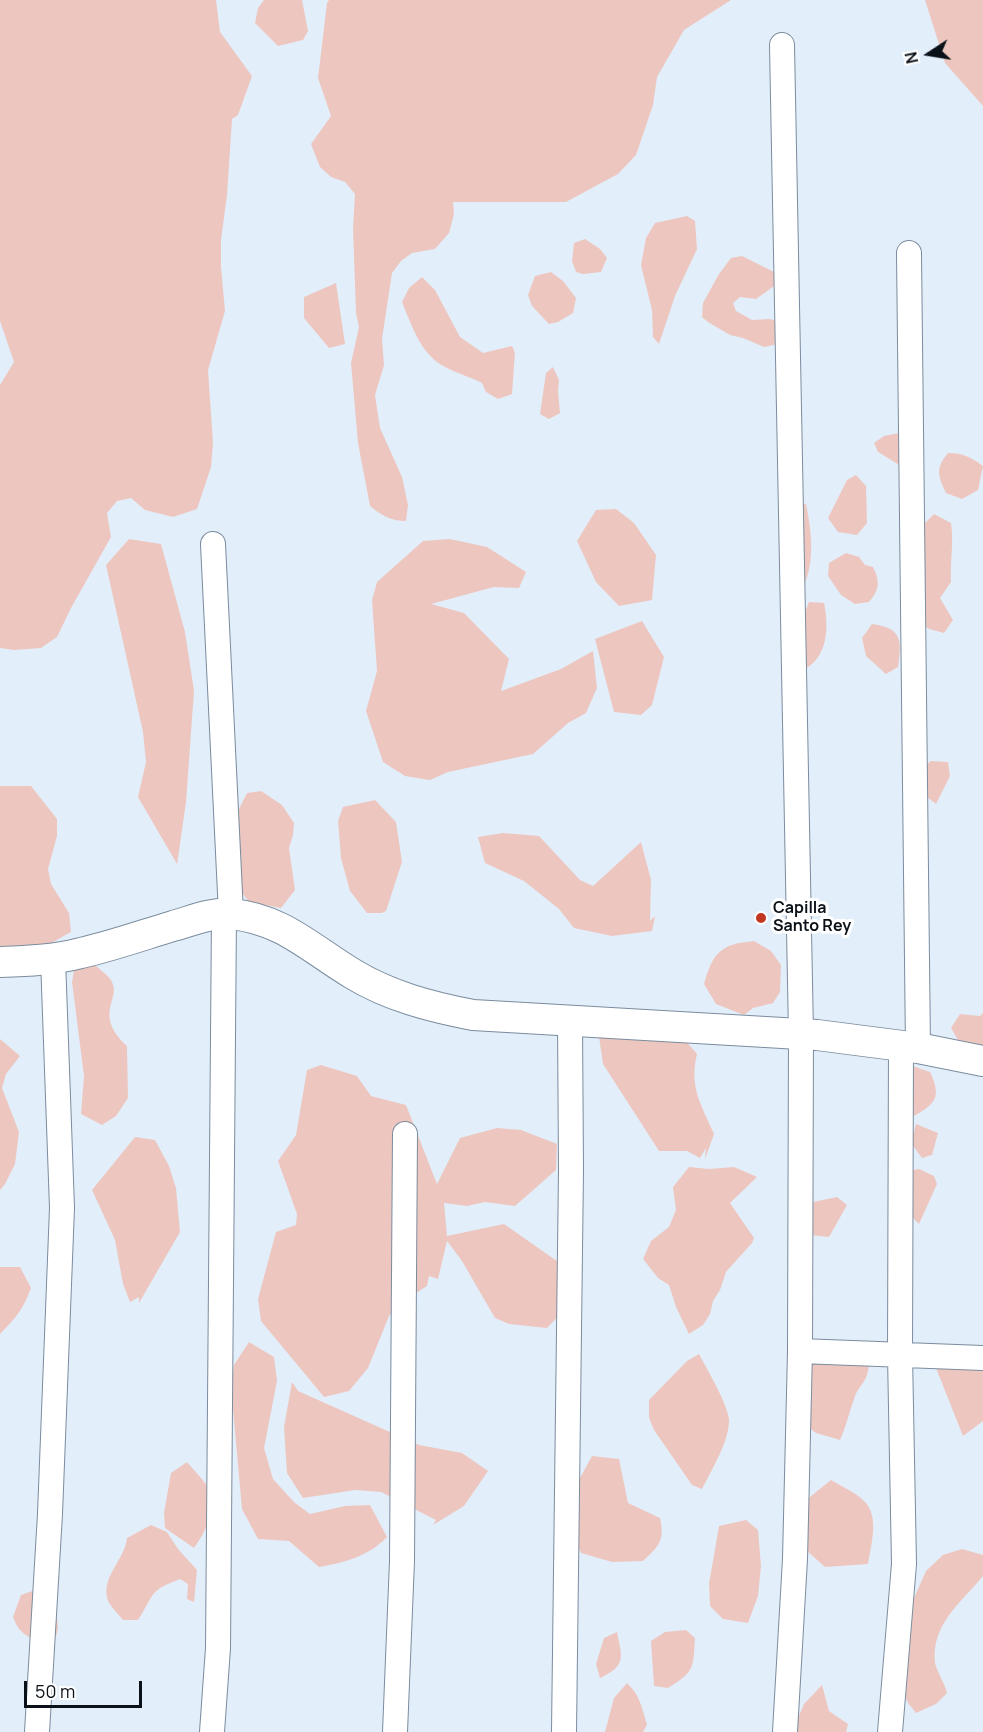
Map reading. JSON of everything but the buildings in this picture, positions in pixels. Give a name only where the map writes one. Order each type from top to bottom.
[{"type":"main road","points":[[0,962],[53,960],[191,921],[228,914],[268,922],[297,936],[352,974],[379,988],[441,1009],[473,1015],[801,1034],[909,1046],[983,1061]]},
{"type":"street","points":[[782,45],[801,1034],[800,1352],[795,1559],[785,1732]]},
{"type":"street","points":[[890,1732],[904,1564],[900,1355],[909,1046],[909,253]]},
{"type":"street","points":[[212,1732],[218,1648],[228,914],[213,544]]},
{"type":"street","points":[[37,1732],[50,1514],[62,1208],[53,960]]},
{"type":"street","points":[[564,1732],[571,1170],[570,1021]]},
{"type":"street","points":[[395,1732],[402,1562],[405,1134]]},
{"type":"street","points":[[800,1352],[983,1358]]},
{"type":"shaded area","points":[[0,0],[216,0],[220,32],[252,76],[238,115],[232,119],[227,195],[221,240],[225,311],[208,370],[213,443],[211,467],[197,509],[173,517],[145,510],[131,498],[117,501],[107,513],[111,537],[57,637],[41,648],[14,650],[0,648],[0,385],[14,362],[0,321]]},
{"type":"shaded area","points":[[264,0],[302,0],[308,31],[303,40],[278,46],[255,23],[258,8]]},
{"type":"shaded area","points":[[329,0],[731,0],[684,30],[657,77],[653,105],[636,155],[618,174],[566,202],[453,202],[454,214],[449,233],[435,249],[412,253],[401,261],[392,273],[382,339],[384,365],[375,395],[380,428],[402,477],[408,505],[406,521],[386,517],[370,506],[358,443],[351,363],[359,327],[356,313],[353,228],[355,194],[345,182],[331,177],[320,167],[311,144],[331,116],[318,78]]},
{"type":"shaded area","points":[[925,0],[983,0],[983,106],[945,63]]},
{"type":"shaded area","points":[[687,216],[695,221],[697,249],[675,296],[659,344],[653,337],[652,310],[641,265],[646,238],[655,223]]},
{"type":"shaded area","points":[[585,239],[600,249],[607,258],[601,272],[583,274],[576,272],[572,261],[574,243]]},
{"type":"shaded area","points":[[742,256],[778,274],[780,282],[756,299],[740,297],[733,303],[736,311],[752,320],[769,319],[790,324],[779,344],[764,347],[730,335],[702,317],[703,303],[719,274],[731,258]]},
{"type":"shaded area","points":[[551,272],[563,281],[576,298],[573,313],[558,322],[549,324],[532,306],[528,295],[535,276]]},
{"type":"shaded area","points":[[422,277],[435,290],[460,337],[483,353],[512,346],[515,353],[512,394],[498,399],[486,392],[482,383],[451,370],[430,356],[418,340],[402,302],[409,288]]},
{"type":"shaded area","points":[[336,283],[345,344],[329,348],[304,318],[304,297]]},
{"type":"shaded area","points":[[553,367],[559,380],[560,413],[549,419],[540,414],[546,373]]},
{"type":"shaded area","points":[[904,432],[901,466],[878,452],[874,443],[884,436]]},
{"type":"shaded area","points":[[948,453],[967,456],[983,466],[978,490],[962,499],[946,493],[941,481],[939,472],[941,463]]},
{"type":"shaded area","points":[[856,475],[866,486],[867,523],[857,535],[838,532],[828,518],[847,480]]},
{"type":"shaded area","points":[[806,504],[811,533],[810,564],[805,583],[793,603],[800,505]]},
{"type":"shaded area","points":[[616,509],[634,523],[656,555],[652,600],[619,606],[596,582],[577,541],[596,510]]},
{"type":"shaded area","points":[[934,514],[951,523],[952,530],[951,582],[940,598],[953,620],[944,633],[929,629],[910,615],[924,524]]},
{"type":"shaded area","points":[[129,539],[161,544],[185,632],[194,691],[186,802],[176,872],[177,864],[138,797],[146,762],[143,732],[106,565]]},
{"type":"shaded area","points":[[450,539],[487,547],[526,572],[519,588],[494,587],[431,604],[464,613],[509,659],[501,691],[561,669],[593,651],[597,688],[586,713],[568,723],[533,754],[448,772],[430,780],[405,776],[383,762],[366,711],[377,671],[372,600],[377,582],[423,541]]},
{"type":"shaded area","points":[[846,553],[859,557],[865,565],[873,567],[878,581],[877,589],[869,602],[855,604],[841,595],[828,576],[829,563]]},
{"type":"shaded area","points":[[809,602],[824,603],[826,631],[818,657],[805,669],[801,622]]},
{"type":"shaded area","points":[[642,621],[664,657],[652,705],[641,715],[614,712],[595,639]]},
{"type":"shaded area","points":[[872,624],[889,629],[898,637],[900,649],[898,667],[886,674],[866,656],[862,638]]},
{"type":"shaded area","points":[[931,761],[948,762],[950,776],[936,804],[919,791],[924,766]]},
{"type":"shaded area","points":[[0,786],[31,786],[57,819],[57,836],[48,869],[51,884],[69,913],[71,932],[46,946],[0,953]]},
{"type":"shaded area","points":[[261,791],[282,805],[294,823],[289,848],[295,890],[281,908],[249,902],[239,889],[235,817],[247,793]]},
{"type":"shaded area","points":[[375,800],[396,822],[402,862],[386,911],[367,913],[350,891],[341,858],[338,821],[343,807]]},
{"type":"shaded area","points":[[503,833],[539,836],[580,880],[593,886],[641,842],[651,880],[650,921],[655,916],[652,931],[612,936],[574,928],[559,909],[524,881],[485,863],[478,837]]},
{"type":"shaded area","points":[[754,941],[771,951],[781,965],[780,992],[773,1003],[753,1008],[744,1015],[716,1004],[704,984],[711,964],[720,952],[734,944]]},
{"type":"shaded area","points":[[89,960],[113,984],[114,991],[109,1014],[111,1024],[116,1034],[127,1046],[128,1098],[116,1116],[102,1125],[81,1114],[84,1076],[72,982],[75,965]]},
{"type":"shaded area","points":[[662,1013],[697,1054],[695,1086],[714,1134],[705,1159],[706,1148],[700,1158],[687,1151],[659,1151],[603,1064],[597,1023]]},
{"type":"shaded area","points":[[983,1013],[983,1051],[959,1042],[951,1028],[960,1014],[980,1016]]},
{"type":"shaded area","points":[[0,1039],[20,1056],[6,1074],[2,1088],[19,1132],[15,1164],[0,1190]]},
{"type":"shaded area","points":[[321,1065],[357,1076],[371,1096],[406,1105],[437,1184],[460,1138],[497,1128],[521,1130],[557,1144],[556,1170],[515,1206],[485,1202],[467,1206],[444,1203],[447,1236],[504,1224],[564,1266],[567,1307],[547,1328],[509,1324],[495,1318],[462,1261],[447,1241],[438,1279],[429,1276],[427,1286],[405,1300],[389,1316],[368,1368],[349,1391],[324,1397],[261,1321],[258,1299],[276,1232],[296,1225],[297,1214],[278,1161],[296,1135],[307,1070]]},
{"type":"shaded area","points":[[910,1065],[930,1072],[936,1095],[930,1105],[910,1118]]},
{"type":"shaded area","points":[[916,1124],[938,1133],[932,1155],[922,1158],[911,1143]]},
{"type":"shaded area","points":[[135,1137],[155,1140],[169,1166],[176,1188],[180,1232],[139,1303],[139,1297],[130,1302],[123,1284],[115,1240],[92,1190]]},
{"type":"shaded area","points":[[689,1167],[709,1169],[734,1167],[757,1177],[730,1203],[754,1238],[752,1243],[726,1272],[720,1290],[713,1301],[710,1314],[703,1325],[689,1334],[676,1307],[669,1285],[658,1278],[643,1259],[651,1241],[669,1227],[676,1210],[673,1187]]},
{"type":"shaded area","points":[[919,1169],[934,1176],[937,1184],[919,1224],[910,1212],[908,1192],[912,1170]]},
{"type":"shaded area","points":[[837,1197],[847,1205],[829,1237],[809,1235],[810,1206],[813,1202]]},
{"type":"shaded area","points":[[0,1267],[20,1267],[31,1288],[18,1313],[0,1334]]},
{"type":"shaded area","points":[[249,1342],[274,1357],[277,1381],[264,1448],[273,1479],[295,1503],[310,1514],[345,1506],[370,1505],[387,1537],[364,1554],[347,1561],[319,1567],[289,1541],[258,1539],[242,1509],[231,1387],[234,1365]]},
{"type":"shaded area","points":[[962,1347],[983,1356],[983,1421],[963,1436],[936,1368]]},
{"type":"shaded area","points":[[699,1354],[721,1395],[729,1419],[723,1446],[702,1489],[692,1485],[654,1430],[649,1418],[649,1400],[687,1361]]},
{"type":"shaded area","points":[[818,1354],[869,1364],[867,1376],[856,1394],[840,1440],[816,1433],[790,1413],[789,1392]]},
{"type":"shaded area","points":[[292,1382],[298,1391],[419,1445],[462,1453],[488,1471],[464,1506],[433,1525],[436,1520],[381,1492],[355,1490],[303,1498],[287,1473],[284,1427]]},
{"type":"shaded area","points":[[592,1456],[619,1459],[628,1503],[660,1518],[661,1538],[643,1561],[612,1562],[581,1553],[565,1521],[567,1502]]},
{"type":"shaded area","points":[[187,1462],[208,1487],[214,1501],[214,1508],[208,1523],[194,1548],[165,1528],[164,1513],[171,1473]]},
{"type":"shaded area","points":[[831,1480],[856,1495],[869,1507],[872,1514],[873,1531],[868,1564],[825,1567],[788,1534],[795,1509]]},
{"type":"shaded area","points":[[746,1520],[758,1530],[761,1566],[758,1596],[748,1623],[723,1619],[710,1606],[709,1584],[719,1526]]},
{"type":"shaded area","points":[[151,1525],[167,1532],[178,1549],[197,1570],[194,1602],[187,1599],[188,1584],[180,1579],[157,1590],[138,1620],[123,1620],[108,1601],[107,1584],[127,1538]]},
{"type":"shaded area","points":[[962,1549],[983,1555],[983,1576],[949,1615],[938,1637],[935,1663],[947,1693],[936,1704],[916,1713],[901,1688],[901,1627],[926,1571],[943,1555]]},
{"type":"shaded area","points":[[38,1589],[56,1607],[58,1629],[56,1636],[47,1644],[22,1632],[13,1617],[21,1595]]},
{"type":"shaded area","points":[[686,1630],[695,1638],[691,1668],[688,1673],[668,1688],[654,1686],[651,1641],[665,1632]]},
{"type":"shaded area","points":[[617,1632],[621,1655],[619,1665],[600,1678],[596,1664],[604,1638]]},
{"type":"shaded area","points":[[627,1683],[638,1697],[647,1725],[643,1732],[605,1732],[614,1698]]},
{"type":"shaded area","points":[[822,1685],[829,1711],[848,1724],[846,1732],[792,1732],[804,1704]]},
{"type":"place","name":"Capilla Santo Rey","points":[[761,918]]}]
